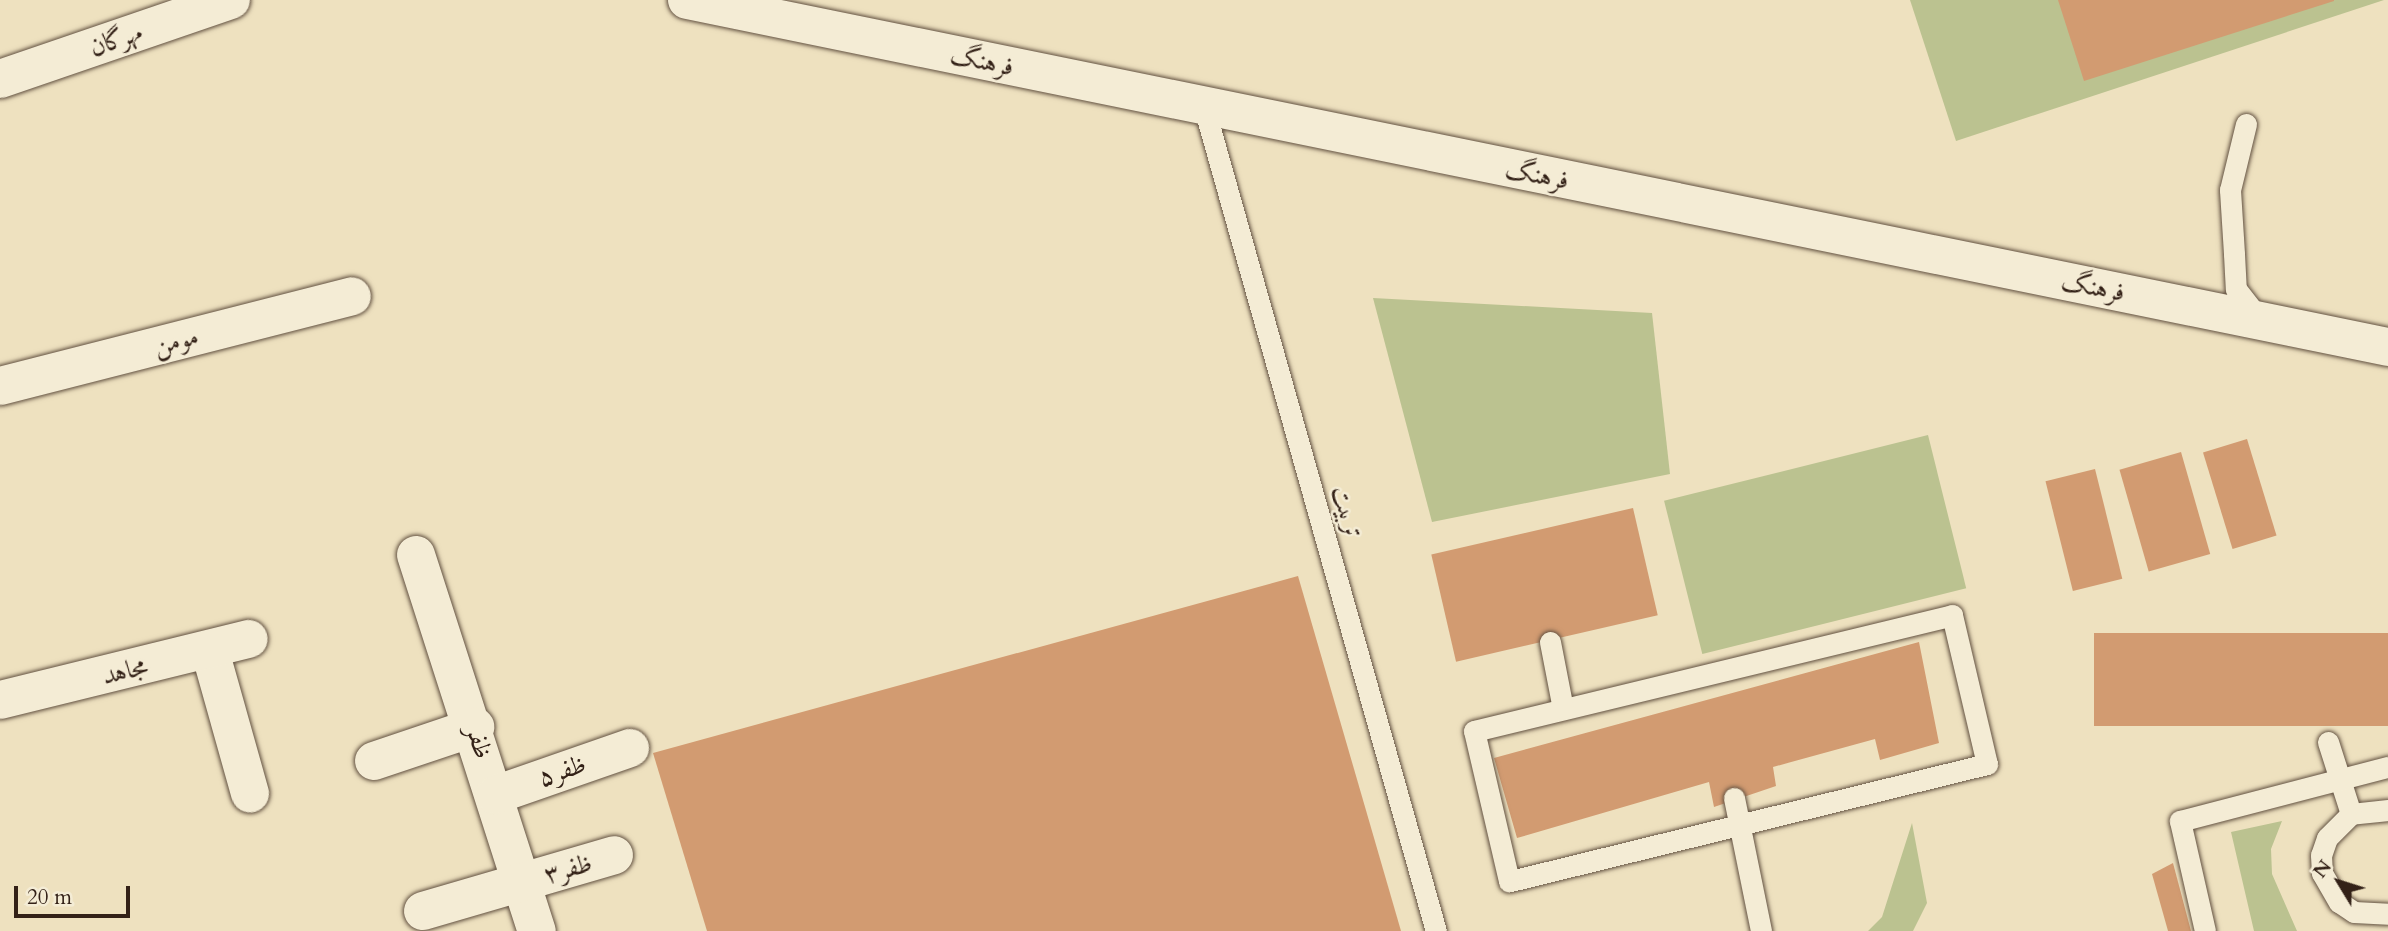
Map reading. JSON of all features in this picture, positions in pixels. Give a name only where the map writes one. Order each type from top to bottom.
[{"type":"street","name":"مهرگان","points":[[0,79],[231,0]]},
{"type":"street","name":"فرهنگ","points":[[687,0],[2388,347]]},
{"type":"street","name":"مومن","points":[[0,386],[352,296]]},
{"type":"street","name":"ظفر","points":[[416,555],[475,727],[537,931]]},
{"type":"street","name":"مجاهد","points":[[0,700],[210,651],[249,639]]},
{"type":"street","points":[[210,651],[250,793]]},
{"type":"street","points":[[374,761],[475,727]]},
{"type":"street","name":"ظفر۵","points":[[495,794],[630,748]]},
{"type":"street","name":"ظفر۳","points":[[423,911],[614,855]]},
{"type":"lane","name":"تربیت","points":[[1204,107],[1436,931]]},
{"type":"lane","points":[[2246,124],[2230,190],[2236,289],[2261,321]]},
{"type":"lane","points":[[1952,615],[1987,764],[1740,824],[1509,881],[1474,731],[1952,615]]},
{"type":"lane","points":[[1549,642],[1563,709]]},
{"type":"lane","points":[[2328,742],[2351,814]]},
{"type":"lane","points":[[2206,931],[2180,821],[2388,767]]},
{"type":"lane","points":[[1734,798],[1761,931]]},
{"type":"lane","points":[[2388,810],[2351,814],[2327,838],[2322,873],[2333,896],[2354,912],[2388,914]]},
{"type":"green space","points":[[1910,0],[2384,0],[1956,141]]},
{"type":"green space","points":[[1373,298],[1652,313],[1670,474],[1432,522]]},
{"type":"green space","points":[[1928,435],[1966,588],[1702,654],[1664,501]]},
{"type":"green space","points":[[2282,821],[2271,849],[2272,874],[2297,931],[2254,931],[2231,832]]},
{"type":"green space","points":[[1912,823],[1927,903],[1913,931],[1868,931],[1882,917]]},
{"type":"building","points":[[2058,0],[2334,0],[2334,1],[2084,81]]},
{"type":"building","points":[[2247,439],[2277,536],[2233,549],[2203,452]]},
{"type":"building","points":[[2181,452],[2210,554],[2149,572],[2119,470]]},
{"type":"building","points":[[2095,469],[2122,579],[2073,591],[2046,481]]},
{"type":"building","points":[[1633,508],[1658,615],[1456,662],[1431,555]]},
{"type":"building","points":[[1298,576],[1401,931],[707,931],[653,753]]},
{"type":"building","points":[[2094,633],[2388,633],[2388,726],[2094,726]]},
{"type":"building","points":[[1919,642],[1939,743],[1880,760],[1875,739],[1773,767],[1776,786],[1714,807],[1709,782],[1517,838],[1494,758]]},
{"type":"building","points":[[2173,863],[2191,931],[2168,931],[2152,874]]}]
